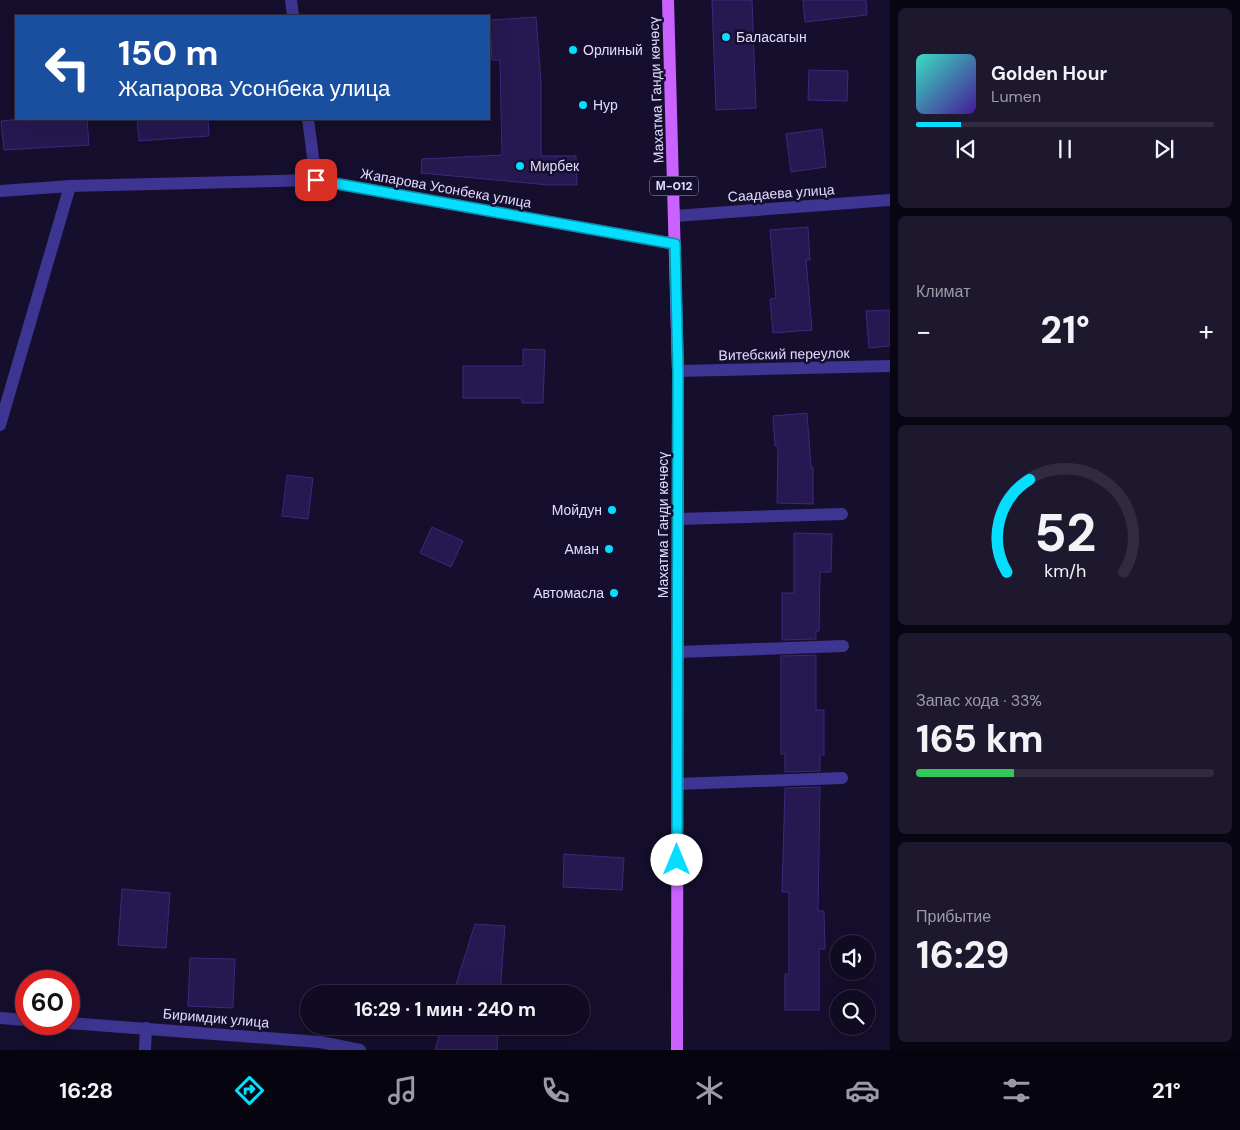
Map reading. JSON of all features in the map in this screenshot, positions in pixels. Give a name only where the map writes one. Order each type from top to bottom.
[{"type":"main road","name":"Махатма Ганди көчөсү","points":[[668,0],[678,371],[677,1050]]},
{"type":"street","points":[[291,0],[294,15]]},
{"type":"street","points":[[308,120],[316,180]]},
{"type":"street","name":"Жапарова Усонбека улица","points":[[0,191],[70,186],[316,180],[675,244]]},
{"type":"street","points":[[0,425],[70,186]]},
{"type":"street","name":"Саадаева улица","points":[[674,216],[890,200]]},
{"type":"street","name":"Витебский переулок","points":[[678,371],[890,366]]},
{"type":"street","points":[[678,519],[842,514]]},
{"type":"street","points":[[678,652],[843,646]]},
{"type":"street","points":[[677,784],[842,778]]},
{"type":"street","points":[[0,1018],[15,1019]]},
{"type":"street","name":"Биримдик улица","points":[[80,1024],[320,1042],[360,1050]]},
{"type":"street","points":[[145,1050],[146,1028]]},
{"type":"building","points":[[712,0],[752,0],[756,108],[716,110]]},
{"type":"building","points":[[803,0],[866,0],[867,15],[805,22]]},
{"type":"building","points":[[536,17],[541,83],[541,156],[576,156],[577,185],[549,185],[421,173],[422,159],[502,155],[500,60],[492,60],[490,20]]},
{"type":"building","points":[[809,70],[848,71],[847,101],[808,100]]},
{"type":"building","points":[[87,120],[89,145],[4,150],[1,121]]},
{"type":"building","points":[[137,120],[208,120],[209,136],[139,141]]},
{"type":"building","points":[[822,129],[826,167],[791,172],[786,134]]},
{"type":"building","points":[[808,227],[810,260],[806,260],[812,330],[773,333],[770,299],[776,298],[770,230]]},
{"type":"building","points":[[890,310],[890,346],[869,348],[866,311]]},
{"type":"building","points":[[523,349],[545,350],[543,403],[522,403],[522,398],[463,398],[463,366],[523,366]]},
{"type":"building","points":[[807,413],[811,467],[813,467],[813,504],[777,503],[778,446],[775,446],[773,416]]},
{"type":"building","points":[[287,475],[313,478],[308,519],[282,516]]},
{"type":"building","points":[[432,527],[463,541],[451,567],[420,553]]},
{"type":"building","points":[[794,533],[832,534],[831,572],[820,572],[819,631],[816,631],[816,639],[782,640],[782,593],[794,593]]},
{"type":"building","points":[[816,655],[816,710],[824,710],[824,755],[820,755],[820,771],[785,772],[785,754],[781,754],[781,656]]},
{"type":"building","points":[[820,787],[818,911],[824,911],[825,949],[819,949],[819,1010],[785,1010],[785,974],[789,974],[789,892],[782,892],[785,788]]},
{"type":"building","points":[[564,854],[624,858],[622,890],[563,887]]},
{"type":"building","points":[[122,889],[170,893],[166,948],[118,945]]},
{"type":"building","points":[[475,924],[505,926],[501,985],[456,985]]},
{"type":"building","points":[[190,958],[235,959],[233,1008],[188,1006]]},
{"type":"building","points":[[439,1035],[498,1035],[497,1050],[435,1050]]},
{"type":"place","name":"Баласагын","points":[[726,37]]},
{"type":"place","name":"Орлиный","points":[[573,50]]},
{"type":"place","name":"Нур","points":[[583,105]]},
{"type":"place","name":"Мирбек","points":[[520,166]]},
{"type":"place","name":"Мойдун","points":[[612,510]]},
{"type":"place","name":"Аман","points":[[609,549]]},
{"type":"place","name":"Автомасла","points":[[614,593]]},
{"type":"route","points":[[316,180],[675,244],[678,371],[677,860]]}]
